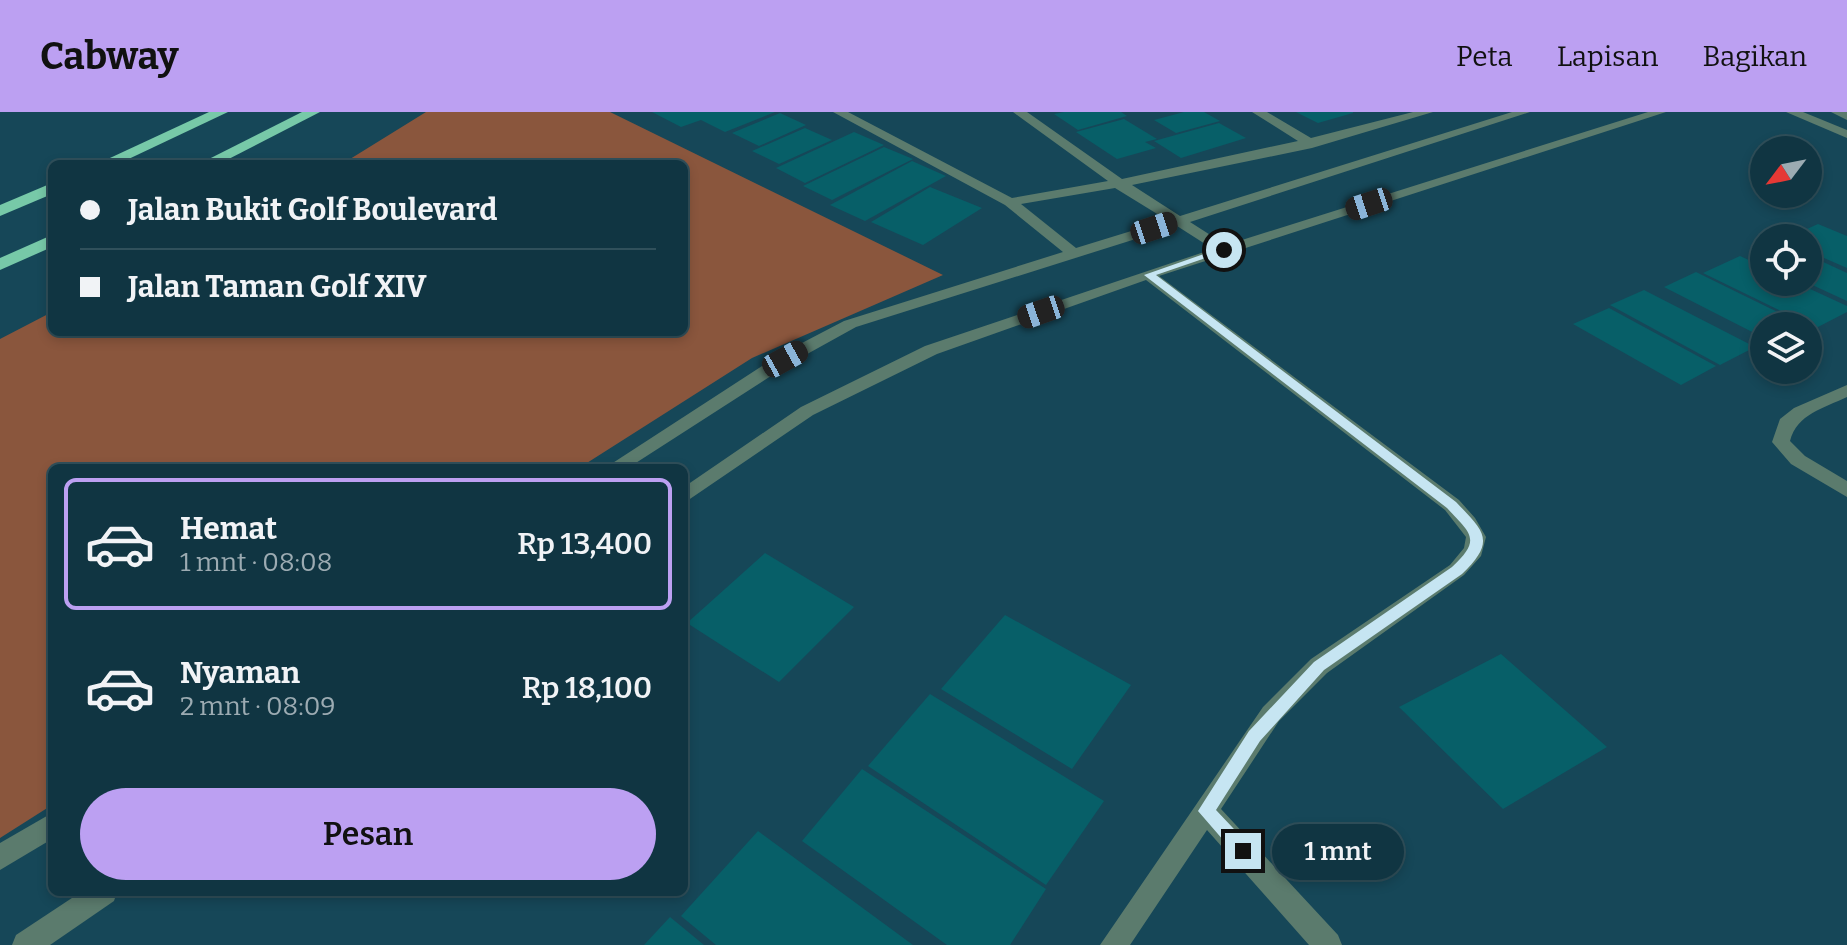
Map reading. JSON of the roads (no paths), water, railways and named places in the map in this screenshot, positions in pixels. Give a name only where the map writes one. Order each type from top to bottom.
[{"type":"highway","points":[[114,160],[221,112]]},
{"type":"highway","points":[[215,160],[313,112]]},
{"type":"highway","points":[[0,211],[48,190]]},
{"type":"highway","points":[[0,265],[48,242]]},
{"type":"street","points":[[839,112],[1010,202],[1073,253]]},
{"type":"street","points":[[1019,112],[1121,185],[1224,250]]},
{"type":"street","points":[[1258,112],[1312,144]]},
{"type":"street","points":[[1010,202],[1121,185],[1312,144],[1427,112]]},
{"type":"street","points":[[620,464],[785,359],[850,324],[1524,112]]},
{"type":"street","points":[[688,493],[807,411],[931,350],[1224,250],[1660,112]]},
{"type":"street","points":[[1792,112],[1847,134]]},
{"type":"street","points":[[1837,112],[1847,116]]},
{"type":"street","points":[[1114,945],[1254,736],[1319,666],[1457,570],[1474,555],[1478,543],[1476,531],[1452,505],[1149,275]]},
{"type":"street","points":[[1847,390],[1786,423],[1781,442],[1798,460],[1847,490]]},
{"type":"street","points":[[1206,811],[1328,945]]},
{"type":"street","points":[[0,858],[48,828]]},
{"type":"street","points":[[26,945],[98,896]]}]
